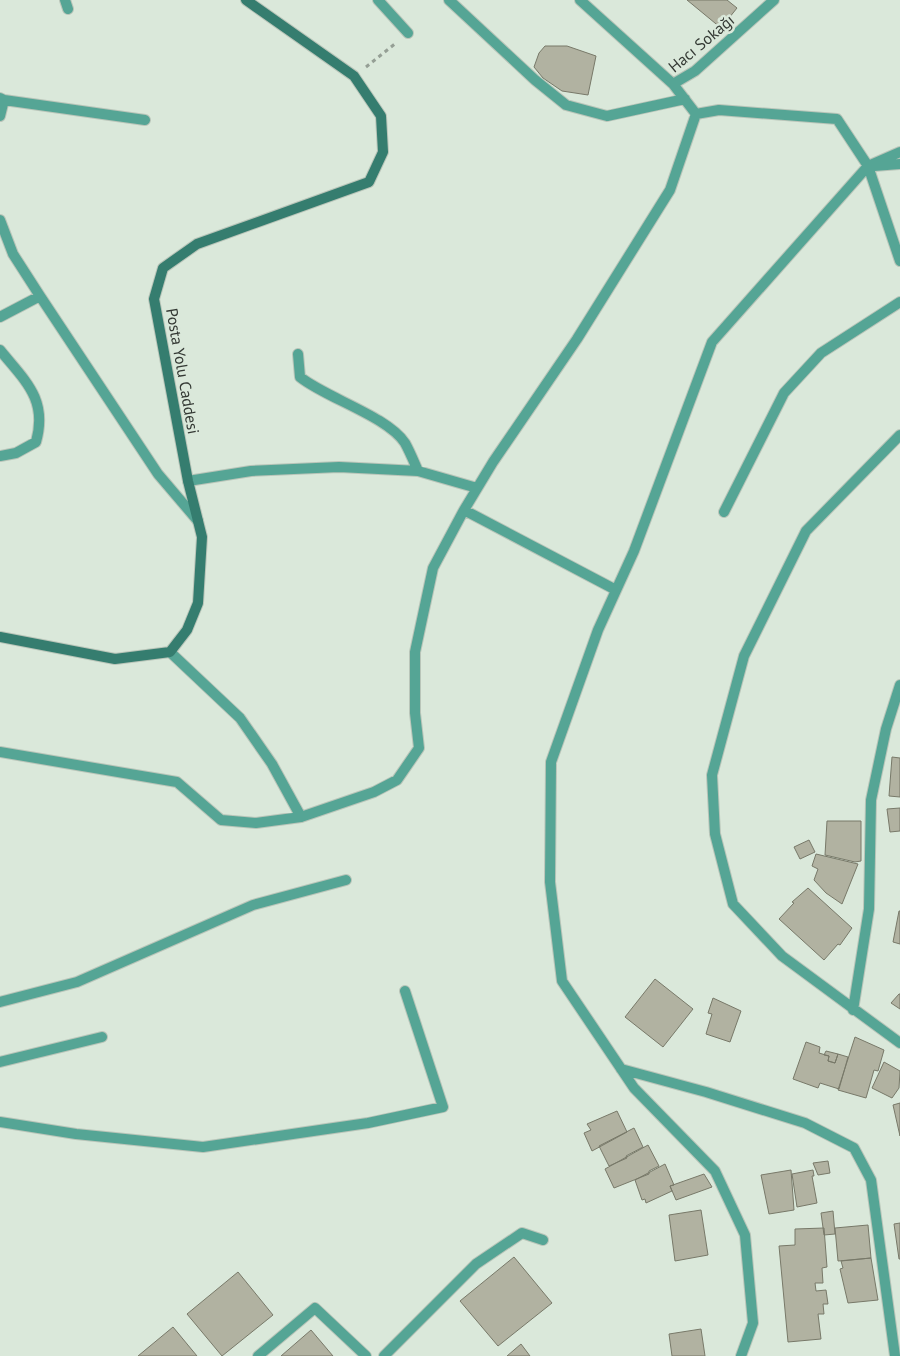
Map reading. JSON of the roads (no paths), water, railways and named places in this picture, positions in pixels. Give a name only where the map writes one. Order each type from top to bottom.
[{"type":"street","name":"Posta Yolu Caddesi","points":[[170,652],[187,630],[198,603],[202,537],[188,481],[154,299],[163,268],[197,244],[369,182],[383,152],[381,116],[354,76],[246,0]]},
{"type":"street","points":[[378,0],[408,33]]},
{"type":"street","points":[[449,0],[535,80],[566,105],[608,116],[685,99]]},
{"type":"street","points":[[580,0],[673,84]]},
{"type":"street","name":"Hacı Sokağı","points":[[696,114],[673,84],[695,71],[774,0]]},
{"type":"street","points":[[0,116],[2,99],[145,120]]},
{"type":"street","points":[[0,752],[177,782],[221,820],[256,823],[302,817],[374,792],[397,780],[419,748],[415,713],[415,652],[433,568],[477,488],[578,339],[670,190],[696,114],[719,110],[837,119],[868,166],[900,261]]},
{"type":"street","points":[[741,1356],[753,1323],[745,1235],[715,1171],[634,1088],[562,981],[550,882],[551,762],[598,630],[634,551],[712,342],[868,166],[900,152]]},
{"type":"street","points":[[868,166],[900,164]]},
{"type":"street","points":[[0,220],[13,254],[40,296],[158,474],[198,521]]},
{"type":"street","points":[[0,317],[40,296]]},
{"type":"street","points":[[724,512],[784,393],[821,353],[900,302]]},
{"type":"street","points":[[0,350],[35,393],[41,426],[36,442],[16,453],[0,456]]},
{"type":"street","points":[[298,354],[300,377],[310,385],[365,413],[392,432],[404,442],[418,471]]},
{"type":"street","points":[[900,435],[806,531],[744,656],[712,775],[715,834],[734,904],[782,956],[900,1043]]},
{"type":"street","points":[[188,481],[251,472],[339,467],[418,471],[477,488]]},
{"type":"street","points":[[464,510],[616,590]]},
{"type":"street","points":[[0,637],[115,658],[170,652],[240,718],[272,764],[302,817]]},
{"type":"street","points":[[853,1010],[869,909],[871,800],[886,729],[900,685]]},
{"type":"street","points":[[0,1002],[78,982],[253,905],[346,880]]},
{"type":"street","points":[[0,1122],[76,1134],[203,1147],[368,1123],[443,1107],[405,991]]},
{"type":"street","points":[[0,1062],[102,1037]]},
{"type":"street","points":[[621,1069],[706,1092],[805,1123],[854,1148],[871,1180],[895,1356]]},
{"type":"street","points":[[384,1356],[476,1264],[522,1233],[543,1240]]},
{"type":"street","points":[[258,1356],[315,1308],[366,1356]]}]
